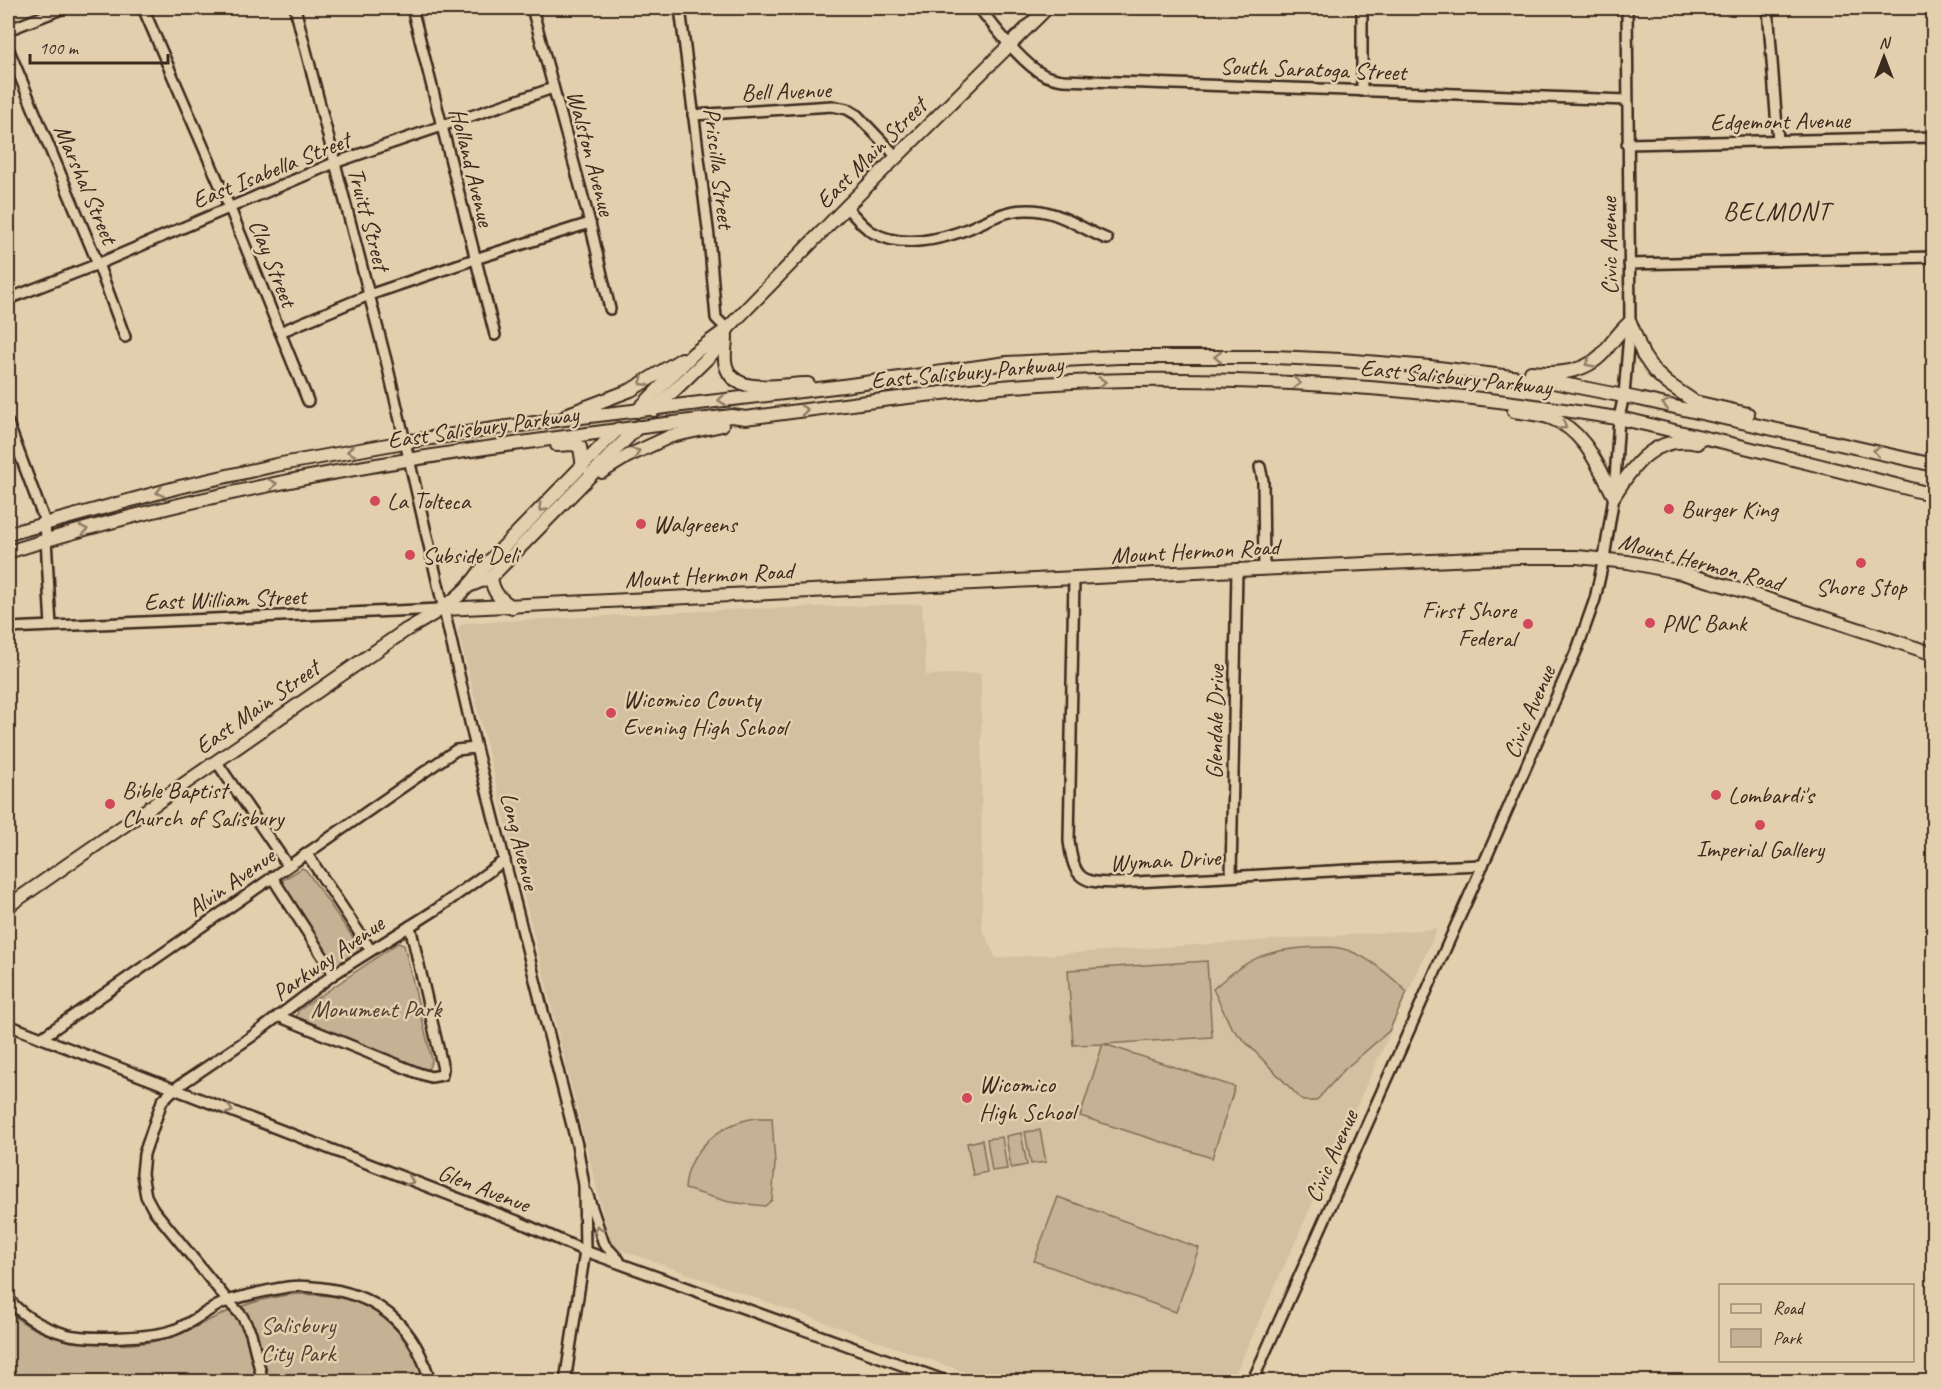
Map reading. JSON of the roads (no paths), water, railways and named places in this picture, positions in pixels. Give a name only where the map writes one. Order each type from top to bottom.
[{"type":"main road","name":"East Main Street","points":[[8,906],[406,630],[444,609],[471,585],[481,570],[583,467],[616,430],[638,411],[694,353],[727,329],[846,207],[1047,8]]},
{"type":"main road","points":[[1465,371],[1496,367],[1563,374],[1595,361],[1630,322],[1643,355],[1654,371],[1666,383],[1695,402],[1777,421],[1856,447]]},
{"type":"main road","name":"East Main Street","points":[[471,585],[491,577],[586,482],[655,409],[721,345],[727,329]]},
{"type":"main road","points":[[727,329],[726,366],[730,374],[746,385],[755,387],[794,383],[843,386]]},
{"type":"main road","points":[[548,421],[631,390],[694,353]]},
{"type":"main road","name":"East Salisbury Parkway","points":[[8,534],[45,522],[225,476],[404,442],[548,421],[843,386],[1007,363],[1119,357],[1274,357],[1465,371],[1553,382],[1624,395],[1934,465]]},
{"type":"main road","name":"East Salisbury Parkway","points":[[8,552],[47,540],[254,489],[408,459],[616,430],[732,417],[746,418],[927,395],[1127,380],[1224,380],[1320,384],[1405,391],[1551,408],[1619,418],[1934,495]]},
{"type":"main road","points":[[1405,391],[1434,402],[1551,418],[1579,437],[1590,450],[1614,496],[1642,458],[1676,442],[1687,441],[1774,462],[1818,465]]},
{"type":"main road","points":[[586,482],[628,456],[671,436],[733,423],[746,418]]},
{"type":"main road","points":[[517,443],[543,447],[577,445],[582,451],[583,467]]},
{"type":"main road","name":"Mount Hermon Road","points":[[444,609],[1518,557],[1605,558],[1656,567],[1727,586],[1934,654]]},
{"type":"main road","points":[[491,577],[495,593],[512,607]]},
{"type":"street","points":[[8,30],[64,8]]},
{"type":"street","name":"Clay Street","points":[[143,8],[229,206],[308,401]]},
{"type":"street","name":"Truitt Street","points":[[295,8],[369,295],[404,442]]},
{"type":"street","name":"Holland Avenue","points":[[412,8],[495,335]]},
{"type":"street","name":"Walston Avenue","points":[[532,8],[590,224],[610,309]]},
{"type":"street","name":"Priscilla Street","points":[[680,8],[709,237],[716,318],[727,329]]},
{"type":"street","name":"South Saratoga Street","points":[[979,8],[1036,70],[1046,76],[1063,80],[1627,100]]},
{"type":"street","points":[[1362,8],[1362,91]]},
{"type":"street","name":"Civic Avenue","points":[[1252,1382],[1483,865],[1578,647],[1595,599],[1605,558],[1614,496],[1619,418],[1624,395],[1630,322],[1627,144],[1628,8]]},
{"type":"street","points":[[1768,8],[1778,141]]},
{"type":"street","name":"Marshal Street","points":[[8,48],[98,264],[125,337]]},
{"type":"street","name":"East Isabella Street","points":[[8,299],[98,264],[334,163],[553,88]]},
{"type":"street","name":"Bell Avenue","points":[[693,115],[832,106],[847,109],[856,115],[897,157]]},
{"type":"street","name":"Edgemont Avenue","points":[[1627,144],[1934,137]]},
{"type":"street","points":[[846,207],[872,232],[890,239],[910,241],[944,237],[1009,212],[1026,210],[1057,214],[1071,220],[1088,232],[1107,239]]},
{"type":"street","points":[[280,332],[369,295],[475,259],[590,224]]},
{"type":"street","points":[[1629,264],[1934,257]]},
{"type":"street","points":[[8,423],[12,446],[45,522],[51,626]]},
{"type":"street","name":"Long Avenue","points":[[404,442],[476,748],[577,1145],[584,1185],[585,1251],[565,1382]]},
{"type":"street","points":[[1260,467],[1263,481],[1264,569]]},
{"type":"street","name":"Glendale Drive","points":[[1232,876],[1237,570]]},
{"type":"street","name":"Wyman Drive","points":[[1074,578],[1069,841],[1077,872],[1083,879],[1101,883],[1393,867],[1483,865]]},
{"type":"street","name":"East William Street","points":[[8,628],[444,609]]},
{"type":"street","name":"Alvin Avenue","points":[[41,1038],[456,750],[476,748]]},
{"type":"street","points":[[216,761],[288,866]]},
{"type":"street","points":[[307,854],[370,949]]},
{"type":"street","name":"Parkway Avenue","points":[[174,1089],[251,1037],[370,949],[410,926],[505,860]]},
{"type":"street","points":[[272,877],[334,974]]},
{"type":"street","points":[[278,1016],[418,1073],[431,1077],[442,1075],[443,1069],[435,1028],[410,926]]},
{"type":"street","name":"Glen Avenue","points":[[9,1023],[41,1038],[517,1221],[585,1251],[949,1382]]},
{"type":"street","points":[[174,1089],[162,1101],[144,1154],[141,1174],[146,1196],[153,1209],[242,1316],[251,1333],[264,1382]]},
{"type":"street","points":[[584,1185],[604,1244],[625,1265]]},
{"type":"street","points":[[8,1298],[18,1312],[38,1324],[66,1335],[130,1337],[156,1335],[174,1330],[228,1301],[289,1287],[313,1287],[356,1295],[396,1318],[411,1337],[424,1361],[430,1382]]},
{"type":"place","name":"La Tolteca","points":[[375,501]]},
{"type":"place","name":"Burger King","points":[[1669,509]]},
{"type":"place","name":"Walgreens","points":[[641,524]]},
{"type":"place","name":"Subside Deli","points":[[410,555]]},
{"type":"place","name":"Shore Stop","points":[[1861,563]]},
{"type":"place","name":"PNC Bank","points":[[1650,623]]},
{"type":"place","name":"First Shore Federal","points":[[1528,624]]},
{"type":"place","name":"Wicomico County Evening High School","points":[[611,713]]},
{"type":"place","name":"Lombardi's","points":[[1716,795]]},
{"type":"place","name":"Bible Baptist Church of Salisbury","points":[[110,804]]},
{"type":"place","name":"Imperial Gallery","points":[[1760,825]]},
{"type":"place","name":"Wicomico High School","points":[[967,1098]]},
{"type":"district","name":"BELMONT","points":[[1777,211]]},
{"type":"park label","name":"Monument Park","points":[[376,1009]]},
{"type":"park label","name":"Salisbury City Park","points":[[298,1339]]}]
